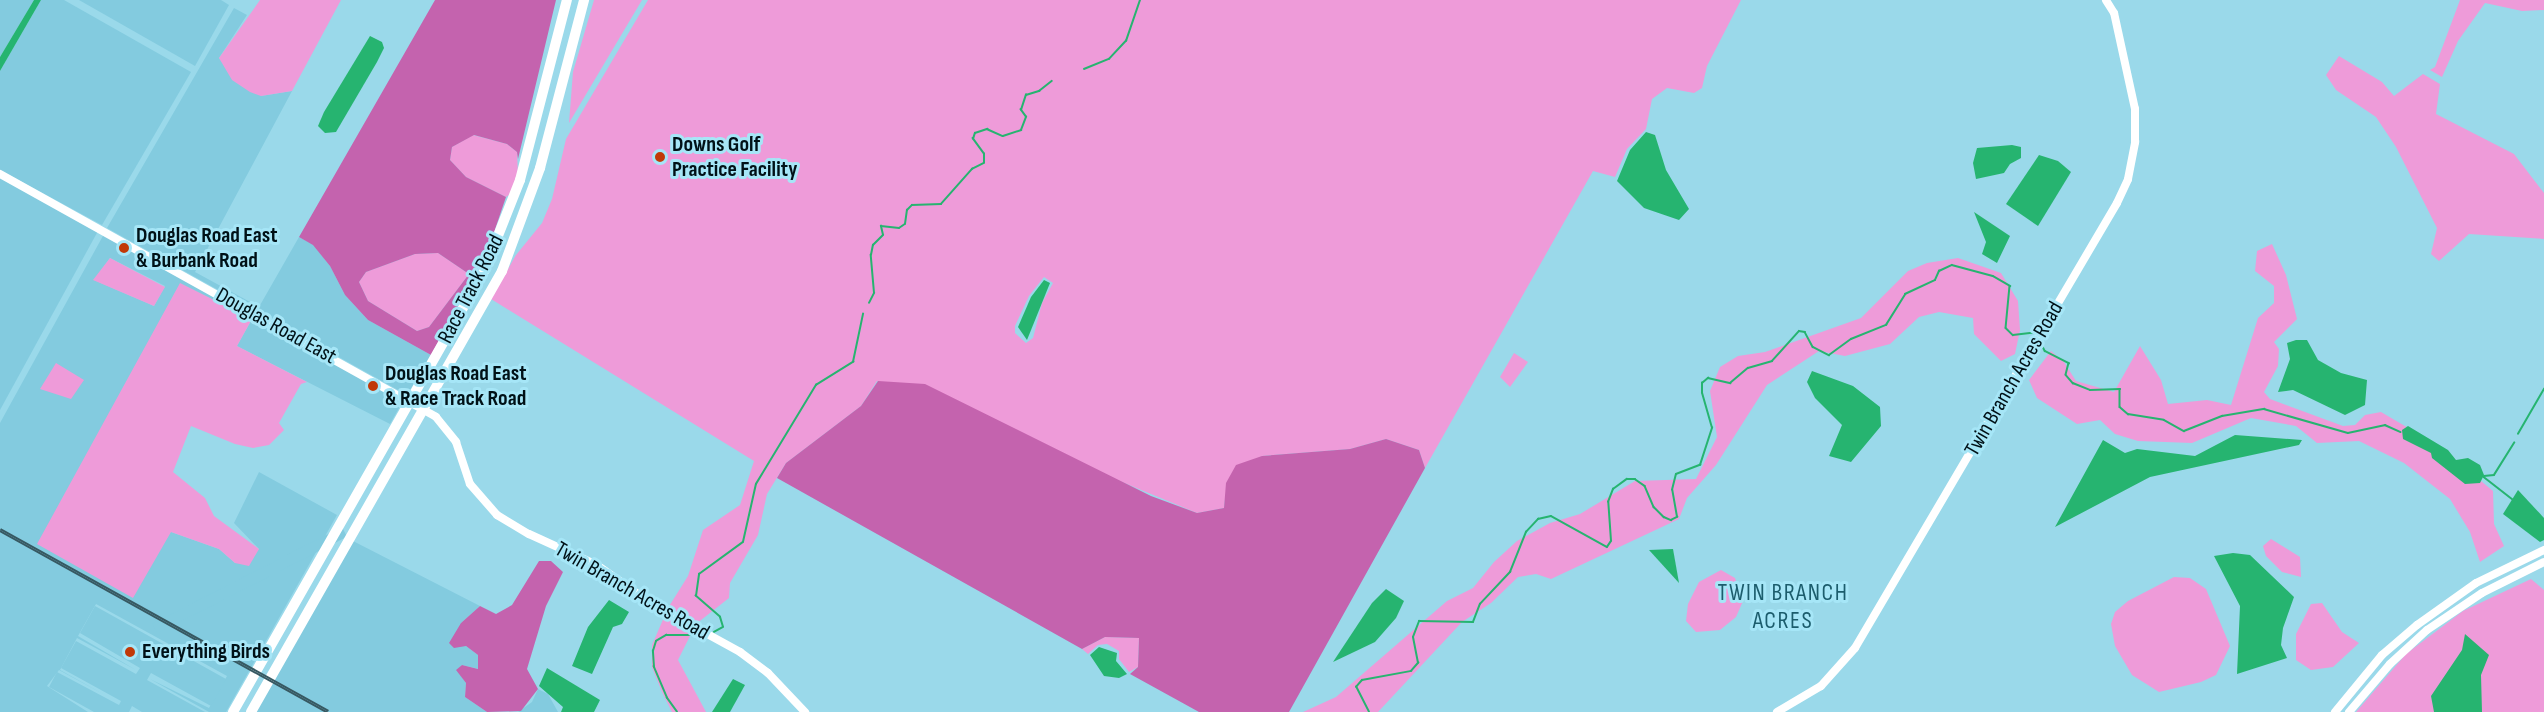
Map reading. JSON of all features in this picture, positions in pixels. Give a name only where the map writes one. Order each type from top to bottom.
[{"type":"main road","name":"Race Track Road","points":[[232,712],[469,300],[505,223],[520,180],[567,0]]},
{"type":"main road","name":"Race Track Road","points":[[251,712],[491,292],[516,238],[540,168],[584,0]]},
{"type":"street","name":"Twin Branch Acres Road","points":[[1777,712],[1821,686],[1855,648],[2117,202],[2128,179],[2135,142],[2135,109],[2114,13],[2106,0]]},
{"type":"street","name":"Douglas Road East","points":[[0,174],[425,410]]},
{"type":"street","name":"Twin Branch Acres Road","points":[[425,410],[448,428],[470,484],[497,515],[528,534],[597,566],[649,602],[751,659],[805,712]]},
{"type":"street","points":[[2335,712],[2367,671],[2407,633],[2476,584],[2544,550]]},
{"type":"street","points":[[2349,712],[2414,641],[2448,614],[2512,576],[2544,562]]},
{"type":"street","points":[[2512,576],[2523,579]]},
{"type":"street","points":[[2407,633],[2414,641]]},
{"type":"shaded area","points":[[0,0],[34,0],[0,57]]},
{"type":"shaded area","points":[[34,0],[41,0],[0,71],[0,57]]},
{"type":"shaded area","points":[[41,0],[64,0],[191,72],[102,225],[0,170],[0,71]]},
{"type":"shaded area","points":[[79,0],[221,0],[229,5],[195,66]]},
{"type":"shaded area","points":[[260,0],[341,0],[292,91],[261,96],[250,92],[232,80],[219,58]]},
{"type":"shaded area","points":[[435,0],[556,0],[518,159],[517,152],[507,144],[474,135],[452,147],[450,160],[466,177],[506,197],[488,250],[431,355],[368,320],[345,295],[330,266],[313,245],[299,237]],"holes":[[[438,253],[469,274],[429,327],[417,331],[368,301],[359,282],[366,272],[415,254]]]},
{"type":"shaded area","points":[[594,0],[642,0],[569,123],[573,72]]},
{"type":"shaded area","points":[[648,0],[1741,0],[1707,66],[1702,88],[1694,93],[1667,88],[1652,99],[1646,129],[1627,149],[1615,177],[1593,171],[1425,468],[1419,450],[1386,439],[1350,449],[1262,456],[1225,499],[1224,508],[1197,513],[877,381],[861,406],[786,463],[767,494],[758,535],[730,583],[729,598],[696,624],[668,608],[688,576],[703,530],[740,505],[754,461],[491,299],[516,255],[542,223],[552,199],[566,139]],"holes":[[[1044,277],[1053,283],[1042,303],[1033,338],[1026,343],[1015,333],[1015,326],[1029,296]]]},
{"type":"shaded area","points":[[2460,0],[2544,0],[2544,10],[2522,11],[2485,3],[2458,41],[2442,77],[2430,70],[2435,67]]},
{"type":"shaded area","points":[[234,8],[247,15],[219,58],[261,96],[292,91],[195,272],[259,307],[299,237],[313,244],[330,266],[345,295],[368,320],[431,355],[407,395],[107,228]]},
{"type":"shaded area","points":[[370,36],[382,42],[384,48],[336,132],[325,133],[318,126],[324,112]]},
{"type":"shaded area","points":[[2339,56],[2382,82],[2394,96],[2423,74],[2440,84],[2436,114],[2514,154],[2544,193],[2544,239],[2469,234],[2439,261],[2431,254],[2437,228],[2396,147],[2376,117],[2336,90],[2326,75]]},
{"type":"shaded area","points":[[1646,132],[1655,135],[1666,170],[1689,209],[1679,220],[1644,208],[1617,181],[1630,150]]},
{"type":"shaded area","points":[[473,135],[507,144],[517,152],[518,175],[512,193],[506,197],[466,177],[450,160],[452,147]]},
{"type":"shaded area","points":[[2012,145],[2021,147],[2021,158],[2010,164],[2004,173],[1976,179],[1973,163],[1977,148]]},
{"type":"shaded area","points":[[2039,155],[2058,161],[2071,172],[2038,226],[2006,204]]},
{"type":"shaded area","points":[[0,178],[98,231],[0,410]]},
{"type":"shaded area","points":[[1974,212],[2010,236],[1997,263],[1982,254],[1986,242]]},
{"type":"shaded area","points":[[104,234],[403,401],[390,424],[237,346],[252,319],[180,284],[38,544],[171,532],[219,549],[235,563],[259,549],[234,523],[259,472],[337,515],[226,712],[209,712],[150,679],[209,708],[227,676],[96,604],[78,636],[136,670],[77,638],[60,670],[105,695],[59,670],[47,686],[88,712],[0,712],[0,423]],"holes":[[[110,258],[165,286],[154,306],[94,280]]]},
{"type":"shaded area","points":[[2272,244],[2286,275],[2297,319],[2274,342],[2279,349],[2278,366],[2264,392],[2270,399],[2343,426],[2355,425],[2365,415],[2381,412],[2439,446],[2493,491],[2494,524],[2504,546],[2480,562],[2470,532],[2450,499],[2404,463],[2359,441],[2317,443],[2296,426],[2251,418],[2192,443],[2138,441],[2115,434],[2100,420],[2077,424],[2037,398],[2029,380],[2051,351],[2064,362],[2076,381],[2114,392],[2140,346],[2161,380],[2168,404],[2207,400],[2231,405],[2258,318],[2274,303],[2274,286],[2255,271],[2257,251]]},
{"type":"shaded area","points":[[438,253],[469,274],[429,327],[417,331],[368,301],[359,282],[366,272],[415,254]]},
{"type":"shaded area","points":[[110,258],[165,287],[154,306],[93,280]]},
{"type":"shaded area","points":[[1958,258],[2001,273],[2018,301],[2020,330],[2015,354],[2001,361],[1974,334],[1973,318],[1939,312],[1919,317],[1890,344],[1845,356],[1819,351],[1767,385],[1716,465],[1687,498],[1679,519],[1551,579],[1536,574],[1518,577],[1491,603],[1462,622],[1378,712],[1303,712],[1336,697],[1447,601],[1473,588],[1494,562],[1517,541],[1550,523],[1580,514],[1635,481],[1696,479],[1717,437],[1710,391],[1720,367],[1738,356],[1765,352],[1861,318],[1908,271],[1927,263]]},
{"type":"shaded area","points":[[1044,280],[1050,283],[1027,340],[1018,327],[1031,297]]},
{"type":"shaded area","points":[[180,283],[252,319],[237,346],[307,382],[301,384],[279,423],[284,430],[269,445],[253,448],[235,444],[191,426],[173,472],[205,498],[214,516],[259,549],[249,566],[235,563],[219,549],[171,532],[133,598],[37,544]]},
{"type":"shaded area","points":[[2307,340],[2318,360],[2341,373],[2367,380],[2365,405],[2345,415],[2293,390],[2278,392],[2290,359],[2287,343]]},
{"type":"shaded area","points":[[1514,353],[1528,362],[1510,387],[1500,377]]},
{"type":"shaded area","points":[[56,363],[84,380],[71,399],[40,389]]},
{"type":"shaded area","points":[[1812,371],[1853,386],[1880,407],[1881,426],[1851,462],[1829,456],[1842,425],[1815,398],[1807,382]]},
{"type":"shaded area","points":[[878,381],[925,384],[1151,496],[1197,513],[1224,508],[1226,483],[1236,465],[1262,456],[1350,449],[1386,439],[1419,450],[1425,468],[1289,712],[1199,712],[1130,674],[1138,667],[1139,638],[1105,637],[1082,649],[777,478],[786,463],[861,406]]},
{"type":"shaded area","points":[[2408,426],[2448,450],[2456,460],[2468,458],[2480,465],[2484,475],[2480,483],[2465,484],[2432,458],[2431,453],[2403,439],[2402,430]]},
{"type":"shaded area","points":[[2235,435],[2302,440],[2299,445],[2150,477],[2055,527],[2103,440],[2125,453],[2137,449],[2195,456]]},
{"type":"shaded area","points":[[2518,490],[2544,518],[2544,540],[2540,542],[2503,514]]},
{"type":"shaded area","points":[[342,527],[347,537],[157,634],[152,624]]},
{"type":"shaded area","points":[[2271,539],[2300,557],[2301,577],[2282,572],[2266,556],[2263,546]]},
{"type":"shaded area","points":[[353,541],[480,606],[461,623],[466,646],[478,655],[479,669],[462,665],[457,670],[466,683],[465,697],[487,712],[255,712]]},
{"type":"shaded area","points":[[1673,549],[1679,583],[1649,550]]},
{"type":"shaded area","points":[[2233,553],[2250,555],[2294,597],[2283,628],[2281,645],[2287,658],[2237,674],[2240,606],[2214,556]]},
{"type":"shaded area","points":[[539,561],[551,561],[563,572],[546,606],[527,669],[538,689],[521,711],[487,712],[465,697],[466,683],[456,670],[462,665],[478,669],[478,655],[466,646],[454,648],[449,643],[461,623],[480,606],[496,614],[512,605]]},
{"type":"shaded area","points":[[1721,570],[1735,578],[1743,601],[1736,617],[1720,630],[1696,632],[1686,621],[1688,604],[1699,582]]},
{"type":"shaded area","points":[[2174,577],[2190,578],[2206,589],[2230,646],[2216,675],[2201,682],[2159,692],[2132,675],[2115,646],[2111,624],[2115,612],[2128,601]]},
{"type":"shaded area","points":[[2531,579],[2544,590],[2544,712],[2356,712],[2406,654],[2463,611]]},
{"type":"shaded area","points":[[1386,589],[1404,601],[1396,618],[1375,642],[1333,662],[1372,603]]},
{"type":"shaded area","points":[[609,600],[629,612],[622,624],[613,627],[592,674],[572,666],[588,627]]},
{"type":"shaded area","points":[[2322,603],[2342,632],[2359,643],[2333,667],[2311,670],[2296,660],[2296,634],[2311,604]]},
{"type":"shaded area","points":[[95,606],[226,679],[211,706],[151,673],[147,680],[205,712],[142,712],[132,706],[129,712],[94,712],[49,687],[57,672],[119,705],[121,701],[61,668],[76,641],[136,674],[140,668],[80,633]]},
{"type":"shaded area","points":[[665,615],[693,630],[678,660],[706,712],[672,712],[662,692],[652,667],[652,645]]},
{"type":"shaded area","points":[[2465,634],[2489,655],[2481,675],[2482,712],[2434,712],[2431,696],[2462,650]]},
{"type":"shaded area","points":[[1105,637],[1139,638],[1138,667],[1129,672],[1119,659],[1119,651],[1107,644],[1098,645],[1088,654],[1082,649]]},
{"type":"shaded area","points":[[1099,647],[1117,653],[1116,661],[1127,674],[1119,678],[1104,676],[1090,655]]},
{"type":"shaded area","points":[[547,668],[600,700],[594,712],[561,712],[563,707],[539,686]]},
{"type":"shaded area","points":[[733,679],[745,685],[730,712],[712,712]]},
{"type":"shaded area","points":[[538,689],[548,694],[558,712],[518,712],[532,702]]},
{"type":"waterway","points":[[1084,69],[1109,59],[1126,41],[1140,0]]},
{"type":"waterway","points":[[869,303],[874,293],[871,255],[873,245],[883,235],[881,226],[899,228],[905,224],[907,210],[912,205],[941,204],[972,169],[984,163],[984,154],[973,139],[975,133],[987,129],[1003,136],[1021,130],[1026,117],[1021,110],[1026,95],[1039,91],[1052,81]]},
{"type":"waterway","points":[[1369,712],[1356,687],[1362,680],[1411,671],[1418,663],[1413,637],[1419,621],[1473,622],[1480,604],[1510,572],[1526,532],[1538,519],[1551,516],[1607,547],[1611,541],[1608,502],[1613,489],[1627,479],[1635,479],[1645,486],[1654,507],[1664,517],[1671,520],[1677,517],[1672,490],[1676,474],[1700,465],[1712,428],[1702,393],[1702,383],[1708,378],[1730,383],[1748,368],[1772,361],[1799,331],[1805,332],[1813,347],[1829,355],[1851,339],[1886,325],[1905,294],[1935,280],[1939,271],[1952,265],[1993,276],[2010,286],[2006,328],[2013,335],[2036,332]]},
{"type":"waterway","points":[[714,632],[723,627],[720,617],[696,596],[699,574],[743,542],[756,484],[816,385],[853,362],[863,314]]},
{"type":"waterway","points":[[2041,343],[2045,351],[2069,363],[2066,375],[2073,383],[2090,390],[2120,389],[2120,407],[2128,414],[2164,420],[2184,431],[2222,416],[2264,409],[2348,433],[2385,425],[2401,432]]},
{"type":"waterway","points":[[2518,434],[2544,389]]},
{"type":"waterway","points":[[2484,476],[2494,475],[2514,443]]},
{"type":"waterway","points":[[2484,477],[2513,500]]},
{"type":"waterway","points":[[677,712],[667,698],[654,667],[653,651],[656,641],[666,635],[699,635]]},
{"type":"railway","points":[[0,530],[328,712]]},
{"type":"place","name":"Downs Golf Practice Facility","points":[[660,157]]},
{"type":"place","name":"Douglas Road East & Burbank Road","points":[[124,248]]},
{"type":"place","name":"Douglas Road East & Race Track Road","points":[[373,386]]},
{"type":"place","name":"Everything Birds","points":[[130,652]]},
{"type":"district","name":"TWIN BRANCH ACRES","points":[[1783,607]]}]
